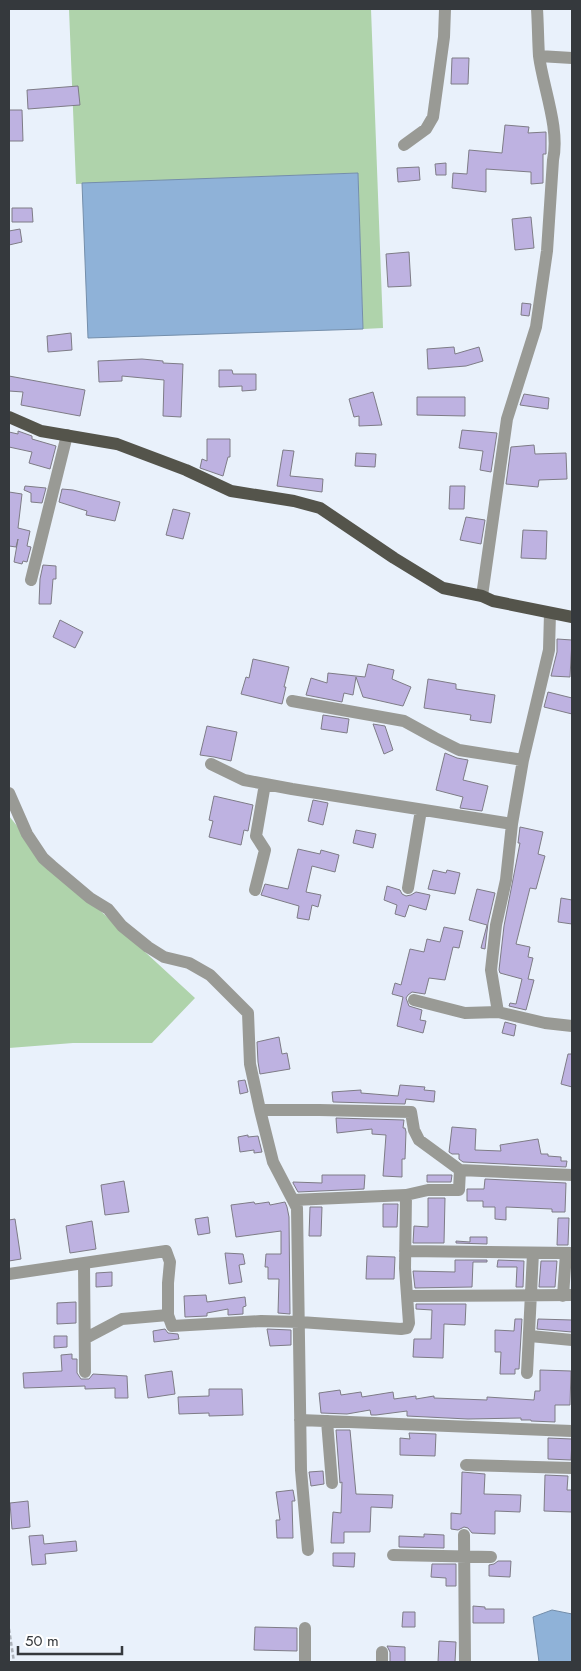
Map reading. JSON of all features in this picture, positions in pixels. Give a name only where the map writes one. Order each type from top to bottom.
[{"type":"main road","points":[[9,417],[41,431],[117,444],[186,470],[230,491],[294,501],[320,508],[394,558],[443,588],[482,596],[493,601],[572,617]]},
{"type":"street","points":[[404,145],[426,129],[433,117],[444,37],[445,9]]},
{"type":"street","points":[[482,596],[507,419],[536,327],[547,251],[553,160],[556,149],[539,56],[537,9]]},
{"type":"street","points":[[539,56],[572,58]]},
{"type":"street","points":[[31,580],[67,435]]},
{"type":"street","points":[[498,1012],[491,970],[496,925],[506,880],[512,824],[523,760],[549,650],[550,613]]},
{"type":"street","points":[[292,701],[404,721],[459,750],[523,760]]},
{"type":"street","points":[[212,764],[244,780],[512,824]]},
{"type":"street","points":[[255,890],[265,850],[256,836],[265,784]]},
{"type":"street","points":[[9,793],[27,834],[43,858],[90,898],[108,909],[122,926],[148,947],[164,957],[189,963],[210,974],[248,1013],[250,1064],[273,1162],[297,1208],[301,1470],[308,1550]]},
{"type":"street","points":[[408,888],[421,810]]},
{"type":"street","points":[[414,1000],[465,1013],[498,1012],[545,1023],[572,1026]]},
{"type":"street","points":[[260,1110],[411,1112],[414,1130],[420,1140],[460,1170],[572,1175]]},
{"type":"street","points":[[293,1200],[406,1195],[428,1190],[458,1190],[460,1170]]},
{"type":"street","points":[[9,1274],[166,1251],[170,1262],[168,1316],[172,1326],[261,1321],[407,1328],[409,1323],[405,1251],[406,1195]]},
{"type":"street","points":[[405,1251],[569,1253],[568,1296],[408,1296]]},
{"type":"street","points":[[527,1373],[532,1253]]},
{"type":"street","points":[[84,1263],[85,1372]]},
{"type":"street","points":[[86,1338],[122,1319],[168,1316]]},
{"type":"street","points":[[530,1336],[572,1340]]},
{"type":"street","points":[[300,1420],[572,1431]]},
{"type":"street","points":[[327,1421],[332,1483]]},
{"type":"street","points":[[466,1465],[572,1468]]},
{"type":"street","points":[[464,1535],[466,1662]]},
{"type":"street","points":[[393,1555],[491,1557]]},
{"type":"street","points":[[305,1628],[305,1662]]},
{"type":"path","points":[[9,1629],[14,1662]]},
{"type":"green space","points":[[69,9],[371,9],[383,328],[363,329],[358,173],[76,184]]},
{"type":"green space","points":[[9,816],[43,858],[195,998],[152,1043],[73,1043],[9,1048]]},
{"type":"water","points":[[358,173],[363,329],[88,338],[82,183]]},
{"type":"water","points":[[552,1610],[572,1614],[572,1662],[539,1662],[533,1617]]},
{"type":"building","points":[[452,58],[469,58],[468,84],[451,84]]},
{"type":"building","points":[[78,86],[80,105],[28,109],[27,90]]},
{"type":"building","points":[[9,110],[22,110],[23,141],[9,141]]},
{"type":"building","points":[[505,125],[529,127],[528,133],[546,132],[546,154],[543,154],[543,183],[531,184],[531,172],[486,169],[486,192],[452,188],[453,173],[467,174],[469,150],[502,153]]},
{"type":"building","points":[[446,163],[446,175],[436,175],[435,164]]},
{"type":"building","points":[[419,167],[420,180],[398,182],[397,168]]},
{"type":"building","points":[[12,208],[32,208],[33,222],[12,222]]},
{"type":"building","points":[[531,217],[534,248],[515,250],[512,219]]},
{"type":"building","points":[[20,229],[22,242],[9,245],[9,231]]},
{"type":"building","points":[[409,252],[411,286],[388,287],[386,254]]},
{"type":"building","points":[[522,303],[531,304],[529,316],[521,315]]},
{"type":"building","points":[[71,333],[72,350],[48,352],[47,336]]},
{"type":"building","points":[[454,347],[455,354],[479,347],[483,361],[466,366],[428,369],[427,349]]},
{"type":"building","points":[[142,359],[183,364],[181,417],[163,416],[164,380],[122,376],[122,381],[99,382],[98,361]]},
{"type":"building","points":[[219,370],[232,370],[233,374],[256,374],[256,390],[242,391],[242,386],[219,387]]},
{"type":"building","points":[[9,376],[85,390],[80,416],[21,405],[23,392],[9,391]]},
{"type":"building","points":[[373,392],[382,425],[359,426],[359,416],[354,417],[349,399]]},
{"type":"building","points":[[524,394],[549,398],[548,409],[520,405]]},
{"type":"building","points":[[417,397],[465,397],[465,416],[417,415]]},
{"type":"building","points":[[462,430],[497,433],[491,472],[480,470],[483,451],[459,448]]},
{"type":"building","points":[[18,431],[32,436],[32,439],[56,446],[50,469],[29,463],[32,452],[9,447],[9,432],[18,434]]},
{"type":"building","points":[[207,439],[230,439],[230,457],[228,457],[223,476],[200,468],[202,459],[207,461]]},
{"type":"building","points":[[534,445],[535,454],[566,453],[567,479],[539,480],[538,487],[506,484],[511,447]]},
{"type":"building","points":[[283,450],[294,451],[290,476],[323,479],[322,492],[277,486]]},
{"type":"building","points":[[356,453],[376,454],[375,467],[355,466]]},
{"type":"building","points":[[25,486],[46,488],[42,503],[31,502],[31,493],[24,490]]},
{"type":"building","points":[[450,486],[465,486],[464,509],[449,509]]},
{"type":"building","points":[[62,489],[120,502],[115,521],[86,515],[87,511],[59,502]]},
{"type":"building","points":[[9,492],[22,494],[18,528],[30,531],[27,546],[31,547],[27,562],[23,561],[22,564],[14,562],[18,539],[16,547],[9,546]]},
{"type":"building","points":[[173,509],[190,513],[183,539],[166,535]]},
{"type":"building","points":[[466,517],[485,520],[481,544],[460,540]]},
{"type":"building","points":[[523,530],[547,531],[546,559],[521,558]]},
{"type":"building","points":[[43,565],[56,566],[56,579],[53,579],[51,604],[39,604],[40,579]]},
{"type":"building","points":[[60,620],[83,632],[75,648],[53,637]]},
{"type":"building","points":[[557,639],[572,640],[570,677],[551,676],[557,652]]},
{"type":"building","points":[[253,659],[289,667],[282,704],[241,694],[246,677],[249,678]]},
{"type":"building","points":[[368,664],[394,670],[392,679],[411,687],[403,706],[363,697],[356,677],[353,695],[344,693],[342,702],[306,695],[311,678],[327,683],[328,673],[365,677]]},
{"type":"building","points":[[428,679],[456,684],[456,689],[495,695],[491,723],[470,720],[471,715],[424,708]]},
{"type":"building","points":[[548,692],[572,698],[572,714],[544,707]]},
{"type":"building","points":[[323,715],[349,719],[347,733],[321,729]]},
{"type":"building","points":[[373,724],[385,726],[393,750],[384,754]]},
{"type":"building","points":[[207,726],[237,732],[231,761],[200,755]]},
{"type":"building","points":[[445,753],[468,760],[463,780],[488,786],[482,811],[460,808],[463,797],[436,790]]},
{"type":"building","points":[[214,796],[253,805],[248,831],[244,830],[241,845],[209,837],[213,821],[209,820]]},
{"type":"building","points":[[313,800],[328,803],[323,825],[308,821]]},
{"type":"building","points":[[520,827],[543,832],[538,854],[545,856],[536,889],[530,888],[516,944],[530,947],[528,957],[533,958],[528,979],[534,980],[526,1010],[509,1006],[510,1003],[516,1004],[522,979],[500,973],[499,970],[504,926],[520,843],[518,843]]},
{"type":"building","points":[[356,830],[376,834],[373,848],[353,843]]},
{"type":"building","points":[[298,849],[320,854],[321,850],[339,855],[335,872],[312,866],[306,892],[321,895],[318,907],[312,905],[309,920],[297,918],[299,906],[261,895],[265,884],[288,889]]},
{"type":"building","points":[[433,870],[446,873],[447,870],[460,873],[455,894],[428,889]]},
{"type":"building","points":[[387,886],[400,890],[406,896],[416,892],[430,895],[426,910],[409,905],[405,917],[395,914],[397,905],[384,900]]},
{"type":"building","points":[[477,889],[495,893],[488,923],[485,949],[481,948],[487,925],[469,920]]},
{"type":"building","points":[[561,898],[572,900],[572,924],[558,922]]},
{"type":"building","points":[[444,927],[463,931],[459,948],[453,947],[445,980],[429,978],[425,994],[412,992],[406,998],[409,1006],[422,1010],[420,1020],[426,1021],[423,1033],[397,1026],[403,997],[392,994],[395,983],[401,985],[410,949],[424,952],[427,939],[440,942]]},
{"type":"building","points":[[505,1022],[516,1025],[514,1036],[502,1033]]},
{"type":"building","points":[[279,1037],[282,1054],[287,1053],[290,1069],[260,1074],[257,1042]]},
{"type":"building","points":[[568,1054],[572,1054],[572,1087],[561,1084]]},
{"type":"building","points":[[245,1080],[248,1092],[240,1094],[238,1081]]},
{"type":"building","points":[[400,1085],[425,1087],[424,1090],[435,1091],[434,1102],[406,1099],[405,1104],[333,1102],[332,1092],[361,1090],[361,1093],[398,1096]]},
{"type":"building","points":[[336,1118],[404,1120],[403,1128],[405,1128],[406,1132],[405,1159],[402,1159],[402,1177],[383,1176],[386,1135],[372,1134],[372,1129],[337,1133]]},
{"type":"building","points":[[452,1127],[476,1129],[475,1150],[501,1151],[500,1145],[538,1139],[541,1154],[561,1157],[561,1161],[567,1161],[566,1167],[463,1162],[459,1159],[459,1154],[449,1152]]},
{"type":"building","points":[[248,1135],[248,1137],[258,1136],[262,1152],[254,1153],[254,1150],[240,1152],[238,1137]]},
{"type":"building","points":[[322,1175],[365,1175],[364,1189],[298,1192],[293,1183],[322,1183]]},
{"type":"building","points":[[427,1175],[452,1175],[451,1182],[427,1182]]},
{"type":"building","points":[[485,1179],[566,1183],[565,1212],[552,1212],[552,1209],[506,1207],[506,1220],[495,1219],[495,1207],[483,1207],[483,1201],[467,1201],[467,1189],[484,1189]]},
{"type":"building","points":[[124,1181],[129,1212],[105,1215],[101,1185]]},
{"type":"building","points":[[428,1198],[445,1198],[444,1243],[413,1243],[414,1226],[428,1227]]},
{"type":"building","points":[[254,1202],[255,1204],[269,1202],[270,1205],[285,1202],[287,1207],[289,1217],[290,1314],[278,1313],[279,1279],[268,1279],[268,1267],[265,1267],[266,1254],[281,1254],[281,1231],[236,1237],[231,1205]]},
{"type":"building","points":[[383,1204],[398,1204],[397,1227],[383,1227]]},
{"type":"building","points":[[310,1207],[322,1207],[321,1236],[309,1236]]},
{"type":"building","points":[[208,1217],[210,1233],[198,1235],[195,1219]]},
{"type":"building","points":[[558,1218],[569,1218],[568,1245],[557,1245]]},
{"type":"building","points":[[15,1219],[21,1259],[9,1261],[9,1220]]},
{"type":"building","points":[[92,1221],[96,1249],[70,1253],[66,1226]]},
{"type":"building","points":[[470,1237],[487,1237],[487,1244],[456,1243],[456,1241],[470,1242]]},
{"type":"building","points":[[225,1253],[243,1254],[245,1264],[239,1265],[242,1282],[229,1284]]},
{"type":"building","points":[[367,1256],[395,1257],[394,1279],[366,1279]]},
{"type":"building","points":[[455,1260],[487,1260],[487,1262],[473,1262],[472,1287],[415,1288],[413,1271],[455,1272]]},
{"type":"building","points":[[498,1260],[524,1261],[523,1287],[516,1287],[517,1267],[497,1267]]},
{"type":"building","points":[[541,1261],[557,1261],[555,1287],[539,1287]]},
{"type":"building","points":[[112,1272],[112,1286],[96,1287],[96,1273]]},
{"type":"building","points":[[206,1295],[207,1302],[245,1297],[246,1306],[243,1307],[243,1314],[228,1315],[228,1309],[207,1313],[207,1316],[185,1317],[184,1296]]},
{"type":"building","points":[[76,1302],[76,1323],[57,1324],[57,1303]]},
{"type":"building","points":[[416,1304],[466,1304],[465,1325],[444,1324],[443,1358],[413,1357],[414,1339],[431,1339],[432,1310],[416,1309]]},
{"type":"building","points":[[515,1319],[522,1319],[519,1369],[515,1369],[515,1374],[500,1374],[501,1352],[495,1352],[495,1330],[514,1331]]},
{"type":"building","points":[[538,1319],[572,1320],[572,1332],[537,1329]]},
{"type":"building","points":[[165,1329],[168,1333],[178,1334],[179,1339],[154,1342],[153,1331]]},
{"type":"building","points":[[267,1329],[291,1330],[291,1345],[270,1346]]},
{"type":"building","points":[[54,1336],[67,1336],[67,1347],[54,1348]]},
{"type":"building","points":[[72,1354],[72,1359],[77,1359],[77,1373],[81,1379],[89,1379],[93,1374],[127,1376],[128,1398],[115,1398],[115,1388],[85,1389],[85,1386],[24,1388],[23,1373],[62,1371],[61,1355]]},
{"type":"building","points":[[540,1370],[571,1371],[570,1405],[555,1405],[555,1422],[521,1420],[521,1418],[468,1419],[407,1416],[407,1411],[376,1415],[371,1415],[370,1410],[347,1414],[321,1413],[319,1393],[340,1390],[341,1395],[361,1392],[362,1397],[393,1392],[394,1399],[416,1396],[416,1399],[434,1396],[434,1398],[487,1400],[487,1397],[534,1400],[535,1391],[540,1391]]},
{"type":"building","points":[[172,1371],[175,1394],[148,1398],[145,1375]]},
{"type":"building","points":[[209,1389],[242,1389],[243,1415],[209,1416],[209,1413],[179,1414],[178,1397],[209,1396]]},
{"type":"building","points":[[336,1430],[350,1430],[356,1494],[393,1495],[392,1508],[371,1507],[370,1532],[344,1532],[344,1543],[331,1543],[333,1512],[341,1513],[342,1482],[340,1483]]},
{"type":"building","points":[[409,1433],[436,1434],[435,1456],[400,1455],[400,1438],[410,1439]]},
{"type":"building","points":[[548,1438],[572,1439],[571,1460],[548,1459]]},
{"type":"building","points":[[323,1471],[324,1484],[311,1486],[309,1472]]},
{"type":"building","points":[[462,1472],[485,1474],[484,1494],[521,1495],[520,1512],[495,1511],[495,1534],[472,1533],[468,1528],[464,1527],[458,1530],[451,1529],[451,1513],[461,1514]]},
{"type":"building","points":[[545,1475],[568,1476],[567,1490],[572,1490],[572,1512],[544,1511]]},
{"type":"building","points":[[293,1490],[295,1501],[292,1501],[293,1538],[277,1538],[276,1520],[280,1520],[276,1492]]},
{"type":"building","points":[[28,1501],[30,1527],[12,1529],[10,1503]]},
{"type":"building","points":[[424,1534],[444,1535],[444,1548],[399,1547],[399,1536],[424,1537]]},
{"type":"building","points":[[43,1535],[44,1544],[76,1541],[77,1551],[45,1554],[46,1564],[32,1565],[29,1536]]},
{"type":"building","points":[[333,1553],[355,1553],[354,1567],[333,1566]]},
{"type":"building","points":[[498,1561],[511,1561],[510,1577],[489,1576],[489,1565]]},
{"type":"building","points":[[432,1564],[456,1564],[456,1586],[446,1586],[446,1578],[431,1577]]},
{"type":"building","points":[[473,1606],[485,1607],[485,1609],[504,1609],[504,1623],[473,1623]]},
{"type":"building","points":[[403,1612],[415,1612],[415,1627],[402,1627]]},
{"type":"building","points":[[255,1627],[297,1628],[297,1651],[254,1650]]},
{"type":"building","points":[[439,1641],[456,1642],[455,1662],[438,1662]]},
{"type":"building","points":[[387,1646],[405,1647],[405,1662],[390,1662],[390,1652]]}]
